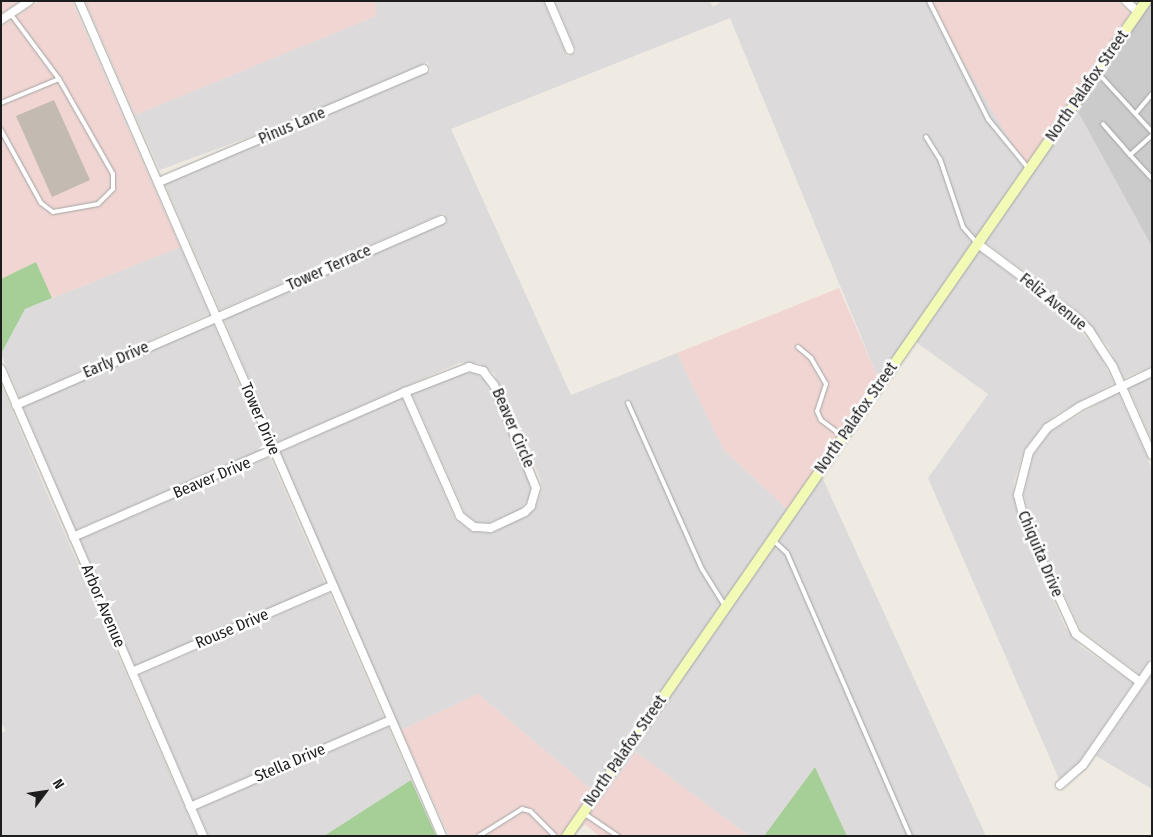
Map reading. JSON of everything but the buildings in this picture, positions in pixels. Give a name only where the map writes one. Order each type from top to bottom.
[{"type":"main road","name":"North Palafox Street","points":[[567,836],[1146,1]]},
{"type":"street","points":[[1,20],[29,1]]},
{"type":"street","name":"Tower Drive","points":[[79,1],[442,836]]},
{"type":"street","points":[[549,1],[570,50]]},
{"type":"street","points":[[1126,1],[1138,12]]},
{"type":"street","name":"Pinus Lane","points":[[158,182],[424,69]]},
{"type":"street","name":"Tower Terrace","points":[[216,317],[441,220]]},
{"type":"street","name":"Feliz Avenue","points":[[978,244],[1075,316],[1103,349],[1152,455]]},
{"type":"street","name":"Early Drive","points":[[16,405],[216,317]]},
{"type":"street","name":"Beaver Circle","points":[[461,368],[476,368],[490,377],[535,480],[535,497],[524,512],[490,528],[466,523],[460,516],[405,392],[461,368]]},
{"type":"street","name":"Arbor Avenue","points":[[1,369],[203,836]]},
{"type":"street","name":"Chiquita Drive","points":[[1140,682],[1076,634],[1025,523],[1018,495],[1029,452],[1046,428],[1121,385],[1152,372]]},
{"type":"street","name":"Beaver Drive","points":[[73,537],[405,392]]},
{"type":"street","name":"Rouse Drive","points":[[132,672],[332,586]]},
{"type":"street","points":[[1060,785],[1083,764],[1152,665]]},
{"type":"street","name":"Stella Drive","points":[[190,807],[391,720]]},
{"type":"lane","points":[[929,1],[988,119],[1029,170]]},
{"type":"lane","points":[[1,130],[41,203],[53,212],[98,204],[113,189],[114,174],[59,79],[10,13]]},
{"type":"lane","points":[[1097,72],[1136,113],[1152,134],[1130,155]]},
{"type":"lane","points":[[1,103],[59,79]]},
{"type":"lane","points":[[1136,113],[1152,94]]},
{"type":"lane","points":[[1104,124],[1152,179]]},
{"type":"lane","points":[[926,137],[940,159],[963,227],[978,244]]},
{"type":"lane","points":[[798,347],[812,358],[826,384],[817,411],[821,420],[843,437]]},
{"type":"lane","points":[[628,403],[702,569],[725,607]]},
{"type":"lane","points":[[772,540],[787,553],[910,836]]},
{"type":"lane","points":[[479,836],[522,810],[530,811],[555,836]]},
{"type":"lane","points":[[583,812],[618,836]]},
{"type":"shaded area","points":[[1,1],[20,1],[1,14]]},
{"type":"shaded area","points":[[39,1],[72,1],[180,247],[52,298],[36,262],[1,279],[1,27]]},
{"type":"shaded area","points":[[85,1],[375,1],[376,16],[135,115]]},
{"type":"shaded area","points":[[375,1],[543,1],[567,57],[577,52],[555,1],[710,1],[713,7],[722,1],[932,1],[938,18],[1025,166],[878,378],[730,18],[451,129],[571,395],[677,353],[723,449],[787,509],[592,790],[478,694],[401,730],[280,452],[402,398],[455,519],[472,532],[492,533],[528,515],[536,507],[542,489],[540,478],[494,373],[479,363],[459,363],[276,443],[224,319],[447,222],[444,213],[220,310],[165,184],[431,71],[428,62],[284,124],[160,170],[135,115],[376,16]]},
{"type":"shaded area","points":[[932,1],[1118,1],[1130,13],[1025,166],[937,18]]},
{"type":"shaded area","points":[[1152,2],[1152,247],[1077,110]]},
{"type":"shaded area","points":[[1077,110],[1152,247],[1152,366],[1124,378],[1108,346],[1079,312],[985,242]]},
{"type":"shaded area","points":[[180,247],[209,314],[20,398],[1,354],[25,309]]},
{"type":"shaded area","points":[[979,251],[1071,320],[1098,352],[1114,383],[1057,414],[1042,426],[1024,450],[1014,482],[1013,496],[1020,525],[1065,627],[1080,646],[1133,683],[1079,762],[1059,779],[928,478],[988,394],[916,342]]},
{"type":"shaded area","points":[[839,288],[878,378],[787,509],[723,449],[677,353]]},
{"type":"shaded area","points":[[213,323],[266,448],[76,530],[23,407]]},
{"type":"shaded area","points":[[462,373],[474,373],[485,380],[530,482],[530,496],[521,509],[489,523],[476,522],[465,513],[412,394]]},
{"type":"shaded area","points":[[1152,377],[1152,440],[1128,387]]},
{"type":"shaded area","points":[[1,384],[197,836],[1,836],[1,733],[6,731],[1,722]]},
{"type":"shaded area","points":[[1118,392],[1152,469],[1152,656],[1139,674],[1081,630],[1030,520],[1024,494],[1034,454],[1050,432]]},
{"type":"shaded area","points":[[270,457],[325,584],[135,666],[80,539]]},
{"type":"shaded area","points":[[822,477],[986,836],[847,836],[815,767],[764,836],[749,836],[636,752],[602,799],[600,797]]},
{"type":"shaded area","points":[[329,593],[384,718],[193,800],[139,675]]},
{"type":"shaded area","points":[[1152,674],[1152,789],[1096,756]]},
{"type":"shaded area","points":[[478,694],[592,790],[561,836],[449,836],[401,730]]},
{"type":"shaded area","points":[[388,727],[411,780],[324,836],[209,836],[197,809]]},
{"type":"shaded area","points":[[636,752],[749,836],[599,836],[585,824],[573,836]]},
{"type":"green space","points":[[36,262],[52,298],[25,309],[1,354],[1,279]]},
{"type":"green space","points":[[815,767],[847,836],[764,836]]},
{"type":"green space","points":[[411,780],[436,836],[324,836]]}]
